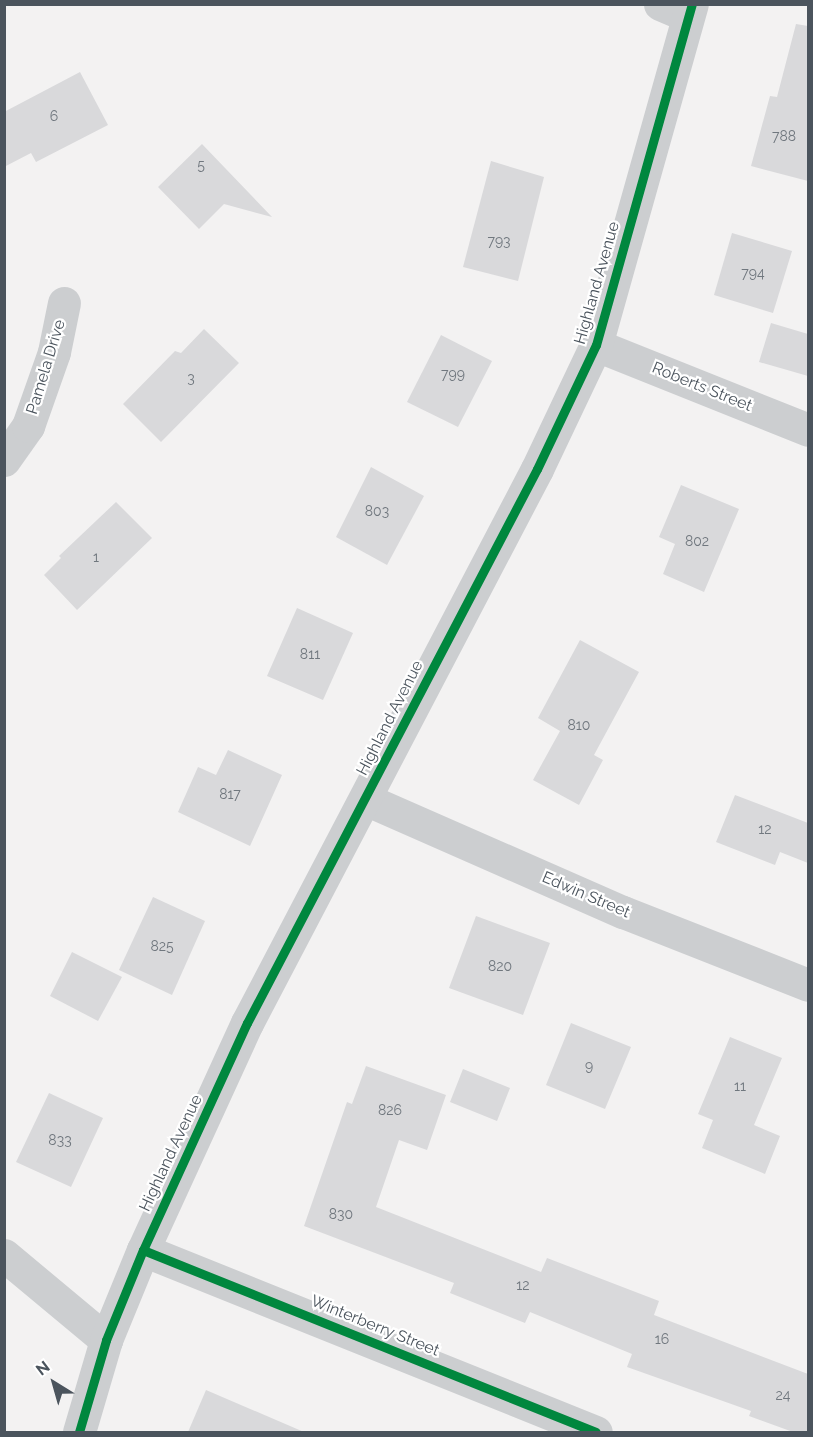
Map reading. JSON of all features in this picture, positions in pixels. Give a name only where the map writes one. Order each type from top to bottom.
[{"type":"street","name":"Highland Avenue","points":[[79,1432],[106,1340],[143,1250],[247,1023],[537,469],[596,345],[680,8]]},
{"type":"street","name":"Pamela Drive","points":[[4,460],[28,426],[54,352],[64,303]]},
{"type":"street","name":"Roberts Street","points":[[596,345],[808,430]]},
{"type":"street","name":"Edwin Street","points":[[365,799],[623,912],[808,985]]},
{"type":"street","name":"Winterberry Street","points":[[143,1250],[596,1432]]},
{"type":"street","points":[[4,1255],[106,1340]]},
{"type":"building","points":[[796,24],[808,26],[808,181],[751,166],[770,96],[777,97]]},
{"type":"building","points":[[80,72],[108,125],[36,162],[31,153],[4,167],[4,112]]},
{"type":"building","points":[[202,144],[272,217],[224,204],[199,229],[158,187]]},
{"type":"building","points":[[491,161],[544,177],[518,281],[463,267]]},
{"type":"building","points":[[732,233],[792,251],[773,313],[714,295]]},
{"type":"building","points":[[771,323],[808,334],[808,376],[759,362]]},
{"type":"building","points":[[204,329],[239,363],[161,442],[123,404],[175,351],[181,353]]},
{"type":"building","points":[[441,335],[492,361],[458,427],[407,402]]},
{"type":"building","points":[[371,467],[424,496],[387,565],[336,537]]},
{"type":"building","points":[[681,485],[739,509],[704,592],[663,574],[675,544],[659,537]]},
{"type":"building","points":[[116,502],[152,538],[77,610],[44,575],[61,558],[59,556]]},
{"type":"building","points":[[297,608],[353,633],[323,700],[267,676]]},
{"type":"building","points":[[580,640],[639,672],[594,755],[603,760],[579,805],[533,780],[560,731],[538,718]]},
{"type":"building","points":[[228,750],[282,775],[250,846],[178,812],[198,767],[216,775]]},
{"type":"building","points":[[735,795],[808,823],[808,863],[780,852],[775,865],[716,842]]},
{"type":"building","points":[[153,897],[205,921],[172,995],[119,970]]},
{"type":"building","points":[[476,916],[550,943],[523,1015],[449,988]]},
{"type":"building","points":[[72,952],[122,977],[98,1021],[50,996]]},
{"type":"building","points":[[571,1023],[631,1047],[605,1109],[546,1085]]},
{"type":"building","points":[[730,1037],[782,1058],[754,1125],[780,1136],[765,1174],[702,1148],[713,1120],[698,1114]]},
{"type":"building","points":[[366,1066],[446,1095],[427,1150],[399,1140],[376,1207],[541,1272],[547,1258],[659,1301],[654,1315],[808,1374],[808,1432],[793,1432],[749,1416],[751,1411],[627,1367],[632,1354],[530,1312],[525,1323],[450,1293],[454,1283],[304,1226],[347,1102],[352,1104]]},
{"type":"building","points":[[463,1069],[510,1088],[497,1121],[450,1102]]},
{"type":"building","points":[[49,1093],[103,1118],[71,1187],[16,1162]]},
{"type":"building","points":[[206,1390],[304,1432],[188,1432]]},
{"type":"cycle path","points":[[79,1432],[106,1340],[143,1250],[247,1023],[537,469],[596,345],[692,4]]},
{"type":"cycle path","points":[[143,1250],[596,1432]]}]
